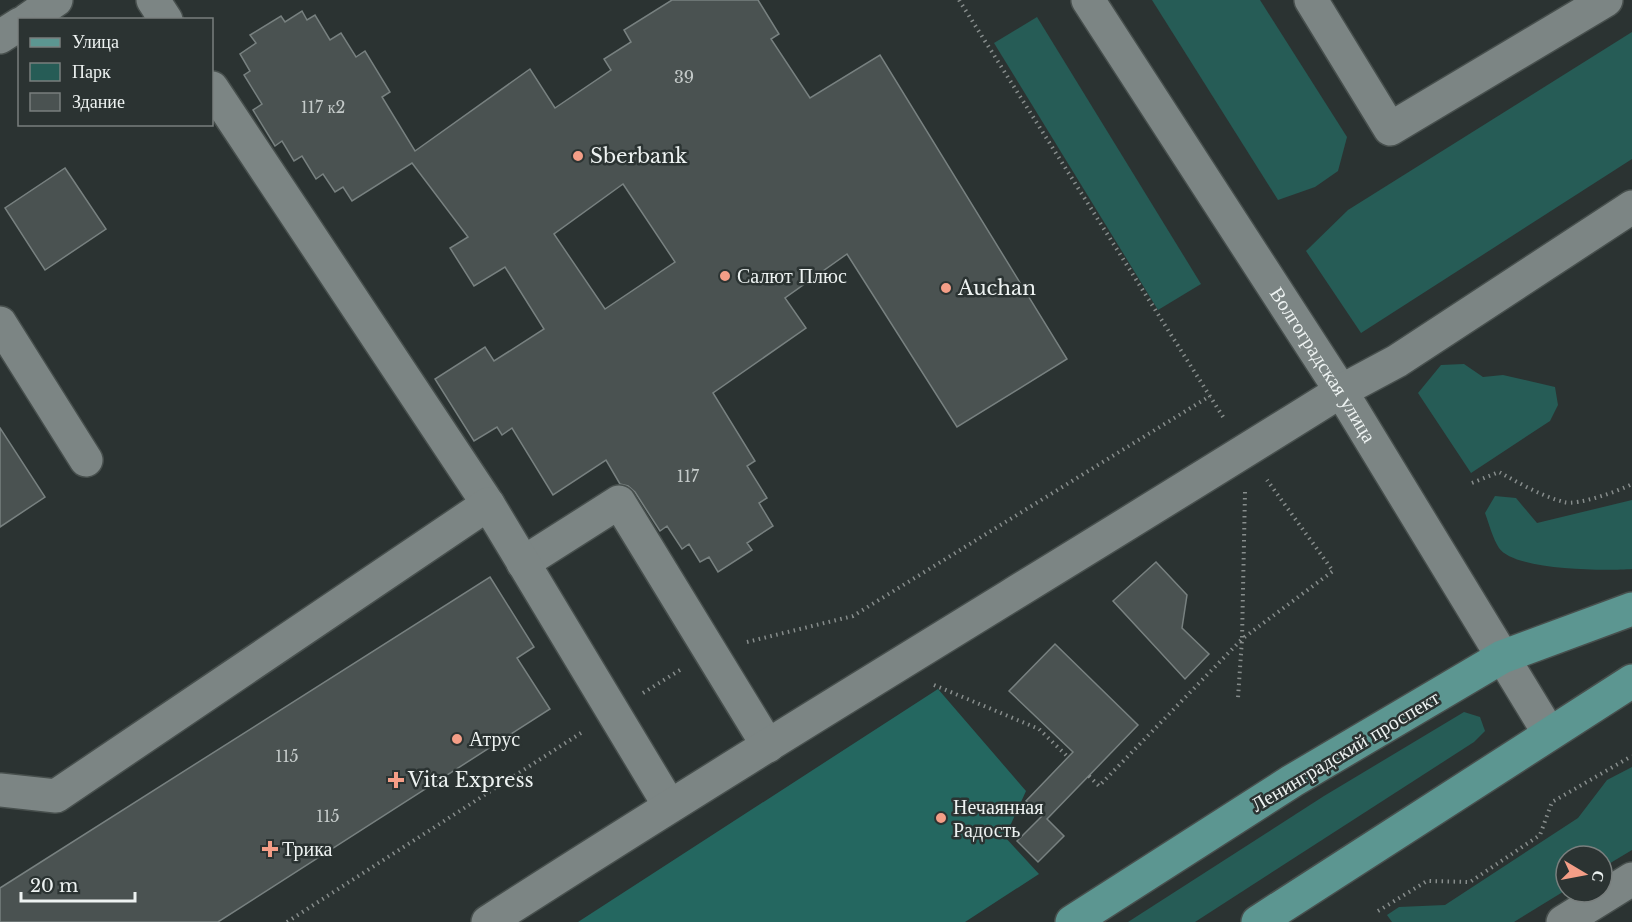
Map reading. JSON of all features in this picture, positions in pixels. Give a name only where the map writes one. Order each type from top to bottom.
[{"type":"main road","name":"Ленинградский проспект","points":[[1072,922],[1292,781],[1502,657],[1632,609]]},
{"type":"main road","points":[[1258,922],[1632,681]]},
{"type":"street","points":[[30,18],[56,0]]},
{"type":"street","points":[[153,0],[165,18]]},
{"type":"street","name":"Волгоградская улица","points":[[1088,0],[1341,391],[1549,733]]},
{"type":"street","points":[[1311,0],[1390,129],[1606,0]]},
{"type":"street","points":[[0,37],[18,25]]},
{"type":"street","points":[[213,90],[488,504],[669,805]]},
{"type":"street","points":[[488,922],[669,805],[895,668],[1341,391],[1397,361],[1632,207]]},
{"type":"street","points":[[0,323],[86,460]]},
{"type":"street","points":[[523,563],[619,502],[768,746]]},
{"type":"street","points":[[0,790],[56,796],[488,504]]},
{"type":"street","points":[[1563,922],[1632,879]]},
{"type":"path","points":[[959,0],[1246,451],[1333,571],[1242,639],[1100,786],[1089,776]]},
{"type":"path","points":[[1238,698],[1242,639],[1246,451]]},
{"type":"path","points":[[1472,483],[1499,472],[1524,486],[1566,503],[1619,491],[1632,484]]},
{"type":"path","points":[[895,668],[1039,729],[1068,757]]},
{"type":"path","points":[[1378,911],[1427,881],[1470,882],[1540,836],[1552,802],[1632,756]]},
{"type":"green space","points":[[1152,0],[1260,0],[1347,137],[1338,171],[1315,187],[1278,200]]},
{"type":"green space","points":[[1037,17],[1201,284],[1158,310],[994,43]]},
{"type":"green space","points":[[1632,32],[1632,159],[1361,333],[1306,251],[1348,210]]},
{"type":"green space","points":[[1464,364],[1483,377],[1503,375],[1555,387],[1558,405],[1550,421],[1471,473],[1418,393],[1441,365]]},
{"type":"green space","points":[[1495,496],[1516,498],[1537,523],[1632,500],[1632,569],[1562,568],[1508,556],[1499,548],[1485,513]]},
{"type":"green space","points":[[1464,712],[1480,717],[1485,731],[1474,742],[1195,922],[1128,922],[1324,796]]},
{"type":"green space","points":[[1632,767],[1632,850],[1614,861],[1614,844],[1554,844],[1554,897],[1514,922],[1392,922],[1387,915],[1399,907],[1445,905],[1578,818],[1607,780]]},
{"type":"shaded area","points":[[938,689],[1026,791],[1005,837],[1039,874],[965,922],[578,922]]},
{"type":"building","points":[[672,0],[758,0],[779,34],[771,39],[810,98],[880,55],[1067,359],[957,427],[847,254],[785,298],[806,328],[713,393],[755,461],[747,466],[767,498],[759,503],[773,526],[747,543],[752,550],[718,572],[709,557],[700,562],[689,544],[682,549],[667,526],[660,531],[635,492],[628,486],[620,484],[606,460],[553,495],[512,428],[502,435],[497,427],[474,441],[435,379],[485,347],[494,361],[544,329],[505,267],[474,286],[450,248],[468,237],[412,163],[352,201],[343,187],[335,192],[323,174],[316,179],[302,156],[294,161],[282,141],[275,146],[253,110],[262,104],[244,75],[250,71],[240,54],[256,43],[250,35],[281,16],[285,22],[302,11],[307,20],[315,15],[330,40],[341,33],[356,57],[365,51],[390,92],[382,97],[415,151],[530,69],[555,108],[611,70],[604,59],[631,42],[624,30]],"holes":[[[623,184],[675,262],[605,309],[554,234]]]},
{"type":"building","points":[[65,168],[106,229],[45,270],[5,208]]},
{"type":"building","points":[[0,428],[45,497],[0,527]]},
{"type":"building","points":[[1156,562],[1187,595],[1182,628],[1209,654],[1185,679],[1113,601]]},
{"type":"building","points":[[490,577],[534,647],[517,658],[550,709],[218,922],[0,922],[0,888]]},
{"type":"building","points":[[1055,644],[1138,725],[1047,819],[1064,836],[1038,862],[1017,841],[1042,816],[1026,801],[1073,752],[1009,691]]},
{"type":"place","name":"Sberbank","points":[[578,156]]},
{"type":"place","name":"Салют Плюс","points":[[725,276]]},
{"type":"place","name":"Auchan","points":[[946,288]]},
{"type":"place","name":"Атрус","points":[[457,739]]},
{"type":"place","name":"Vita Express","points":[[396,780]]},
{"type":"place","name":"Нечаянная Радость","points":[[941,818]]},
{"type":"place","name":"Трика","points":[[270,849]]}]
